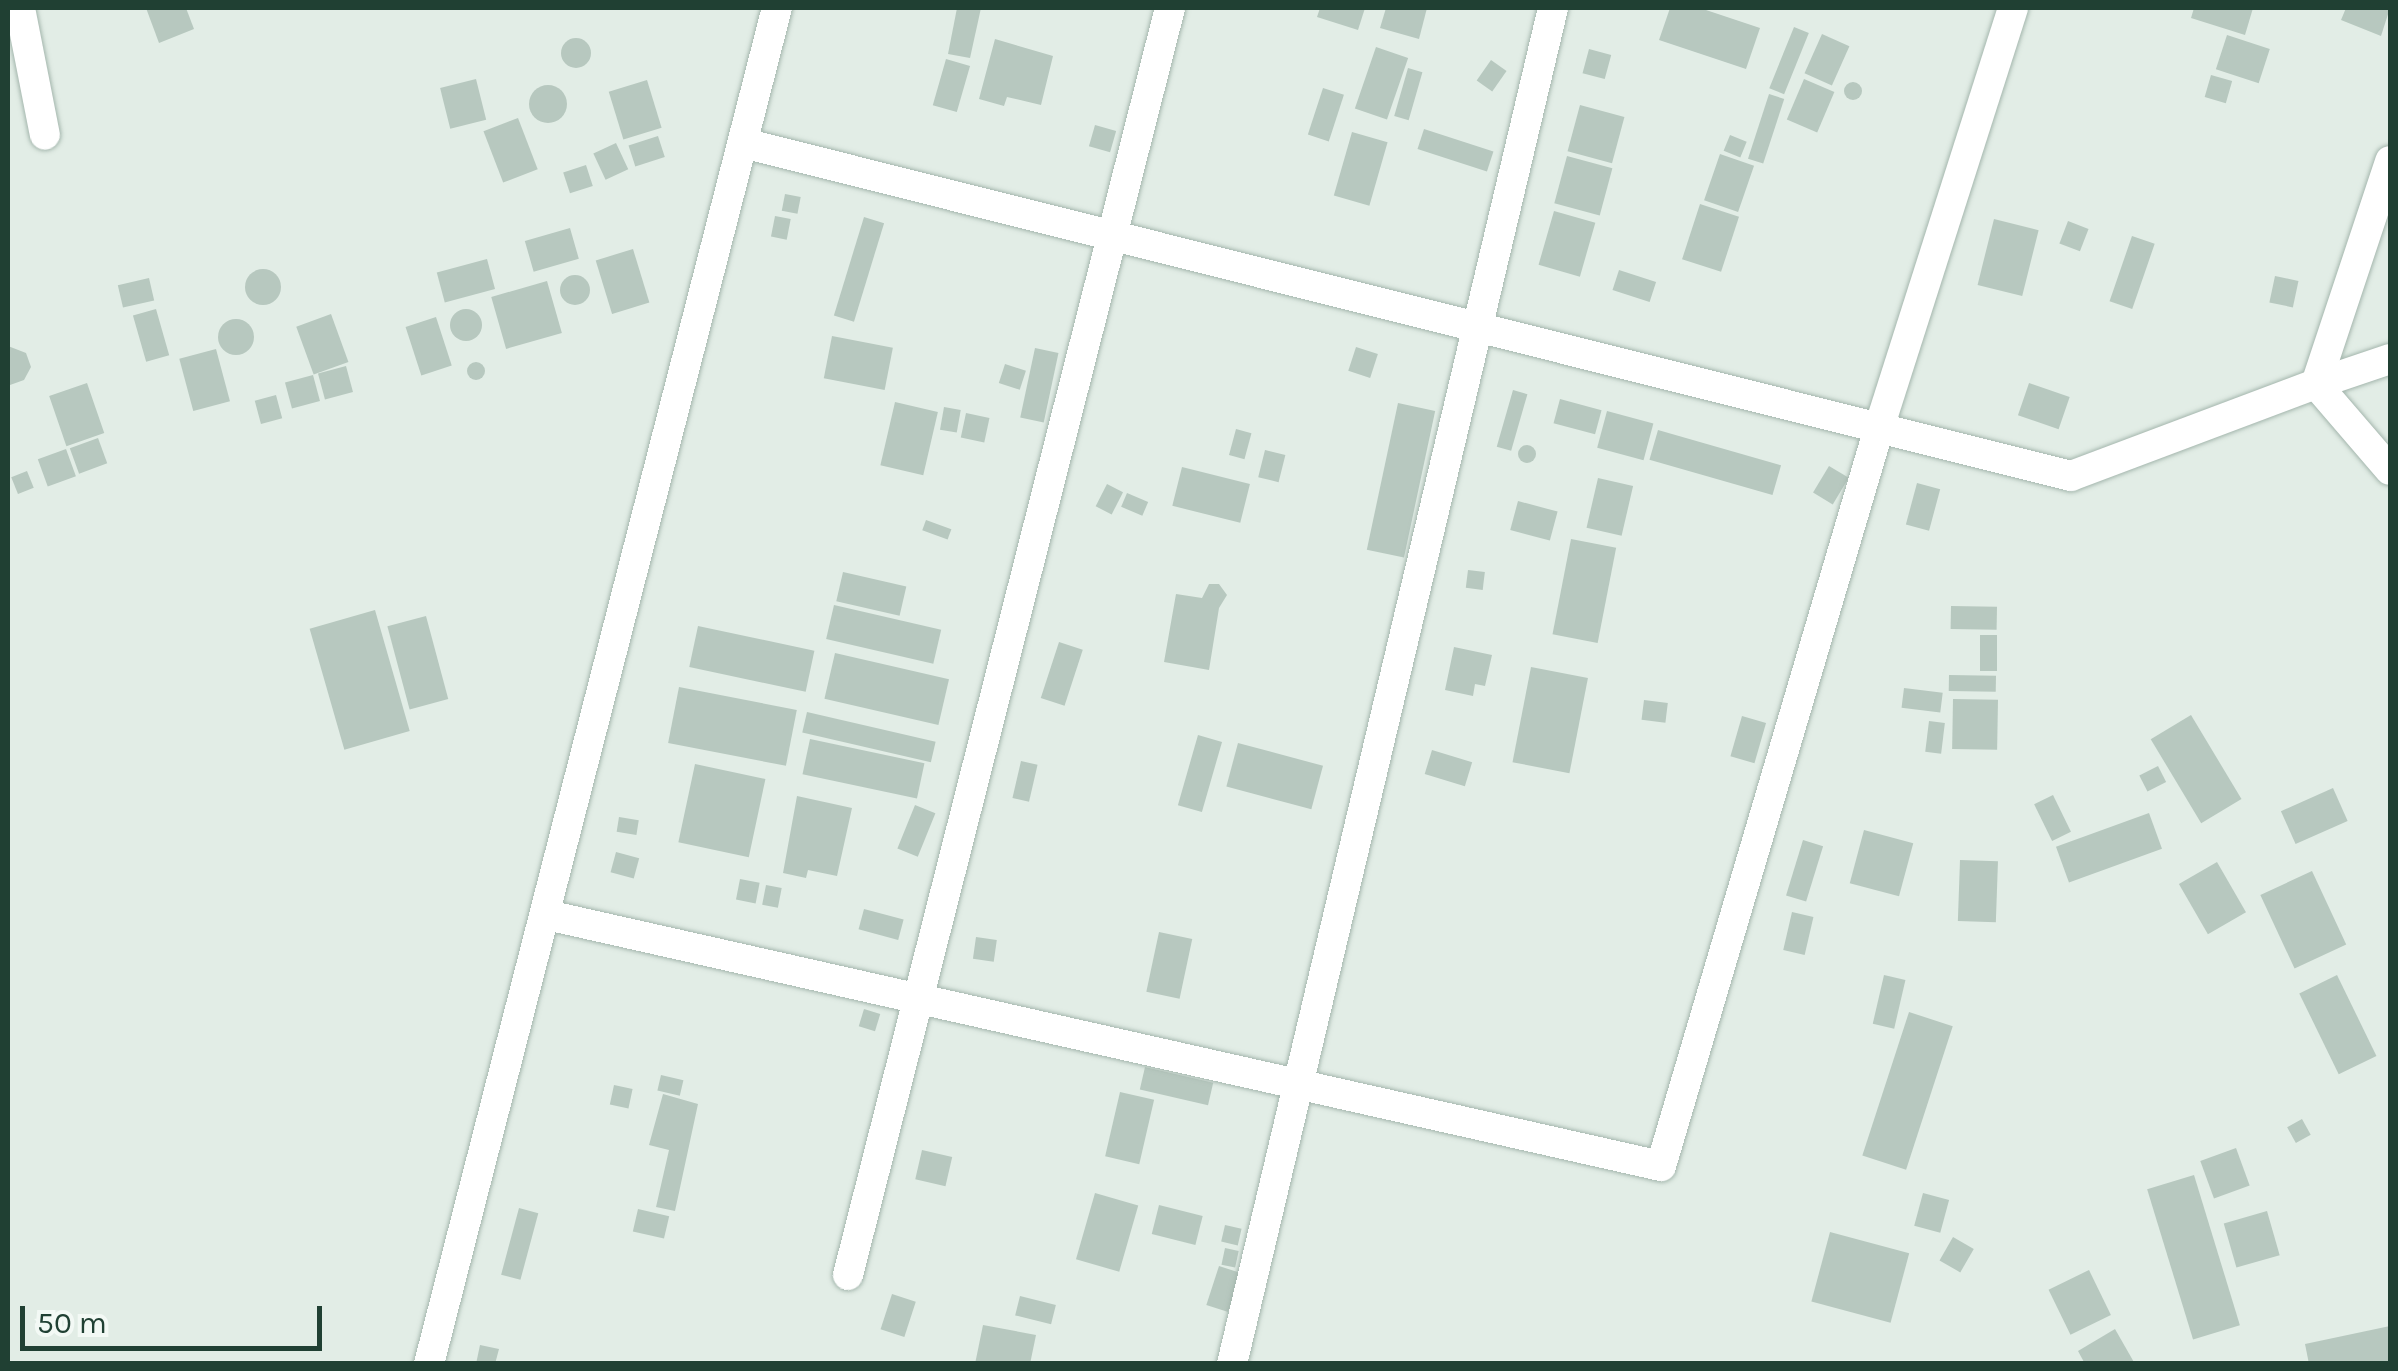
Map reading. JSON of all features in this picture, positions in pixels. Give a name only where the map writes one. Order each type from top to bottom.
[{"type":"street","points":[[20,8],[45,135]]},
{"type":"street","points":[[429,1364],[777,8]]},
{"type":"street","points":[[848,1275],[1115,237],[1170,8]]},
{"type":"street","points":[[1232,1364],[1295,1084],[1553,8]]},
{"type":"street","points":[[547,914],[1661,1166],[1879,428],[2012,8]]},
{"type":"street","points":[[743,143],[2070,476],[2390,358]]},
{"type":"street","points":[[2316,384],[2390,161]]},
{"type":"street","points":[[2316,384],[2390,470]]},
{"type":"building","points":[[146,8],[186,8],[194,29],[159,43]]},
{"type":"building","points":[[957,8],[981,8],[970,58],[948,54]]},
{"type":"building","points":[[1320,8],[1365,8],[1358,30],[1317,17]]},
{"type":"building","points":[[1386,8],[1427,8],[1419,39],[1380,28]]},
{"type":"building","points":[[1670,8],[1700,8],[1760,28],[1746,69],[1659,40]]},
{"type":"building","points":[[2194,8],[2253,8],[2245,35],[2191,18]]},
{"type":"building","points":[[2346,8],[2390,8],[2381,36],[2341,20]]},
{"type":"building","points":[[1794,27],[1809,33],[1784,94],[1769,88]]},
{"type":"building","points":[[1822,34],[1849,46],[1832,85],[1805,73]]},
{"type":"building","points":[[2227,35],[2270,49],[2259,83],[2216,69]]},
{"type":"building","points":[[576,38],[587,42],[591,53],[587,64],[576,68],[565,64],[561,53],[565,42]]},
{"type":"building","points":[[995,39],[1053,56],[1041,105],[1007,97],[1004,106],[979,99]]},
{"type":"building","points":[[1376,47],[1408,58],[1387,120],[1355,108]]},
{"type":"building","points":[[1589,49],[1611,55],[1605,79],[1583,73]]},
{"type":"building","points":[[946,59],[970,66],[957,112],[933,105]]},
{"type":"building","points":[[1491,60],[1507,71],[1492,91],[1477,80]]},
{"type":"building","points":[[1408,68],[1422,72],[1409,120],[1394,116]]},
{"type":"building","points":[[2211,75],[2232,81],[2226,103],[2205,97]]},
{"type":"building","points":[[476,79],[486,120],[450,129],[440,88]]},
{"type":"building","points":[[1804,79],[1834,92],[1817,132],[1787,120]]},
{"type":"building","points":[[647,80],[662,128],[623,140],[609,92]]},
{"type":"building","points":[[1853,82],[1860,84],[1860,98],[1853,100],[1846,98],[1844,91],[1846,84]]},
{"type":"building","points":[[548,85],[561,91],[567,104],[561,117],[548,123],[535,117],[529,104],[535,91]]},
{"type":"building","points":[[1323,88],[1344,95],[1329,141],[1308,135]]},
{"type":"building","points":[[1769,94],[1784,99],[1763,164],[1748,159]]},
{"type":"building","points":[[1580,105],[1624,117],[1612,163],[1568,151]]},
{"type":"building","points":[[518,118],[538,169],[503,183],[483,131]]},
{"type":"building","points":[[1095,125],[1116,131],[1110,152],[1089,146]]},
{"type":"building","points":[[1424,129],[1493,152],[1487,172],[1418,149]]},
{"type":"building","points":[[1352,132],[1388,142],[1369,206],[1334,195]]},
{"type":"building","points":[[1730,135],[1747,142],[1740,158],[1724,151]]},
{"type":"building","points":[[658,136],[665,157],[635,167],[629,146]]},
{"type":"building","points":[[616,143],[628,169],[606,180],[593,154]]},
{"type":"building","points":[[1720,154],[1754,166],[1738,212],[1704,200]]},
{"type":"building","points":[[1567,156],[1612,168],[1600,215],[1554,203]]},
{"type":"building","points":[[586,165],[593,186],[570,193],[563,172]]},
{"type":"building","points":[[785,194],[801,197],[797,214],[782,211]]},
{"type":"building","points":[[1700,204],[1739,217],[1721,272],[1682,259]]},
{"type":"building","points":[[1554,211],[1595,223],[1580,277],[1539,265]]},
{"type":"building","points":[[775,216],[791,219],[787,240],[771,237]]},
{"type":"building","points":[[864,217],[884,223],[854,322],[834,315]]},
{"type":"building","points":[[1994,219],[2039,230],[2022,296],[1978,285]]},
{"type":"building","points":[[2068,221],[2089,229],[2080,251],[2059,243]]},
{"type":"building","points":[[570,228],[579,259],[534,272],[525,241]]},
{"type":"building","points":[[2132,236],[2155,244],[2132,309],[2110,301]]},
{"type":"building","points":[[633,249],[649,303],[612,314],[596,260]]},
{"type":"building","points":[[487,259],[495,289],[445,302],[437,272]]},
{"type":"building","points":[[263,269],[276,274],[281,287],[276,300],[263,305],[250,300],[245,287],[250,274]]},
{"type":"building","points":[[1619,270],[1656,282],[1650,302],[1613,290]]},
{"type":"building","points":[[575,275],[585,280],[590,290],[585,300],[575,305],[565,300],[560,290],[565,280]]},
{"type":"building","points":[[2275,276],[2298,281],[2293,307],[2269,302]]},
{"type":"building","points":[[149,278],[154,300],[123,308],[118,285]]},
{"type":"building","points":[[547,281],[562,333],[506,349],[491,297]]},
{"type":"building","points":[[156,309],[169,355],[146,362],[133,316]]},
{"type":"building","points":[[466,309],[477,314],[482,325],[477,336],[466,341],[455,336],[450,325],[455,314]]},
{"type":"building","points":[[331,314],[348,362],[314,375],[296,327]]},
{"type":"building","points":[[436,317],[452,366],[421,375],[406,327]]},
{"type":"building","points":[[236,319],[249,324],[254,337],[249,350],[236,355],[223,350],[218,337],[223,324]]},
{"type":"building","points":[[832,336],[893,348],[885,390],[824,378]]},
{"type":"building","points":[[8,346],[26,353],[31,367],[24,380],[10,385]]},
{"type":"building","points":[[1356,347],[1378,354],[1370,378],[1348,371]]},
{"type":"building","points":[[1035,348],[1058,353],[1044,422],[1020,417]]},
{"type":"building","points":[[216,349],[230,401],[193,411],[179,359]]},
{"type":"building","points":[[476,362],[485,371],[476,380],[467,371]]},
{"type":"building","points":[[1005,364],[1026,371],[1020,390],[999,383]]},
{"type":"building","points":[[346,366],[353,392],[325,400],[318,374]]},
{"type":"building","points":[[313,375],[320,401],[292,409],[285,383]]},
{"type":"building","points":[[87,383],[104,433],[66,446],[49,396]]},
{"type":"building","points":[[2029,383],[2070,397],[2059,429],[2018,415]]},
{"type":"building","points":[[1513,390],[1527,394],[1511,451],[1497,447]]},
{"type":"building","points":[[276,395],[282,418],[261,424],[255,401]]},
{"type":"building","points":[[1560,399],[1602,410],[1595,434],[1554,423]]},
{"type":"building","points":[[895,402],[938,412],[923,475],[880,465]]},
{"type":"building","points":[[1398,403],[1435,411],[1404,558],[1367,550]]},
{"type":"building","points":[[944,407],[961,410],[957,433],[940,430]]},
{"type":"building","points":[[1607,411],[1653,423],[1644,460],[1597,448]]},
{"type":"building","points":[[966,413],[989,418],[984,442],[961,437]]},
{"type":"building","points":[[1236,429],[1251,433],[1244,459],[1229,455]]},
{"type":"building","points":[[1658,430],[1781,465],[1772,495],[1649,460]]},
{"type":"building","points":[[98,438],[107,463],[79,474],[70,448]]},
{"type":"building","points":[[1527,445],[1534,447],[1534,461],[1527,463],[1520,461],[1518,454],[1520,447]]},
{"type":"building","points":[[66,449],[76,476],[48,487],[38,459]]},
{"type":"building","points":[[1265,450],[1285,455],[1279,482],[1258,477]]},
{"type":"building","points":[[1829,466],[1849,478],[1833,504],[1813,493]]},
{"type":"building","points":[[1182,467],[1250,484],[1240,523],[1172,506]]},
{"type":"building","points":[[27,471],[34,488],[18,494],[11,477]]},
{"type":"building","points":[[1598,478],[1633,486],[1622,536],[1587,528]]},
{"type":"building","points":[[1917,483],[1940,489],[1929,531],[1906,525]]},
{"type":"building","points":[[1107,484],[1123,492],[1112,514],[1096,506]]},
{"type":"building","points":[[1127,493],[1148,502],[1142,516],[1121,507]]},
{"type":"building","points":[[1518,501],[1558,512],[1550,541],[1510,530]]},
{"type":"building","points":[[926,520],[951,529],[948,540],[922,530]]},
{"type":"building","points":[[1571,539],[1616,548],[1598,643],[1552,634]]},
{"type":"building","points":[[1468,570],[1485,572],[1483,590],[1466,588]]},
{"type":"building","points":[[843,572],[906,587],[900,616],[836,601]]},
{"type":"building","points":[[1209,584],[1219,584],[1227,595],[1219,608],[1209,670],[1164,662],[1176,594],[1202,598]]},
{"type":"building","points":[[834,605],[941,630],[933,664],[826,639]]},
{"type":"building","points":[[1951,606],[1997,607],[1997,630],[1951,629]]},
{"type":"building","points":[[375,610],[410,731],[344,750],[310,629]]},
{"type":"building","points":[[426,616],[448,699],[410,709],[387,626]]},
{"type":"building","points":[[698,626],[814,651],[806,692],[689,667]]},
{"type":"building","points":[[1980,635],[1997,635],[1997,671],[1980,671]]},
{"type":"building","points":[[1059,642],[1083,650],[1065,706],[1041,698]]},
{"type":"building","points":[[1454,647],[1492,655],[1485,686],[1475,684],[1473,696],[1445,690]]},
{"type":"building","points":[[835,653],[949,679],[938,725],[824,699]]},
{"type":"building","points":[[1531,667],[1588,678],[1569,773],[1512,762]]},
{"type":"building","points":[[1949,675],[1996,676],[1996,692],[1949,691]]},
{"type":"building","points":[[679,687],[797,710],[786,766],[668,743]]},
{"type":"building","points":[[1904,688],[1943,693],[1940,713],[1902,708]]},
{"type":"building","points":[[1953,699],[1998,700],[1997,750],[1952,749]]},
{"type":"building","points":[[1644,700],[1668,703],[1665,723],[1642,720]]},
{"type":"building","points":[[807,712],[936,742],[931,762],[802,732]]},
{"type":"building","points":[[2191,715],[2241,799],[2201,823],[2151,739]]},
{"type":"building","points":[[1742,716],[1766,723],[1754,763],[1730,756]]},
{"type":"building","points":[[1929,721],[1945,723],[1941,754],[1925,752]]},
{"type":"building","points":[[1198,735],[1222,742],[1202,812],[1178,805]]},
{"type":"building","points":[[810,739],[924,763],[917,799],[803,774]]},
{"type":"building","points":[[1238,743],[1323,766],[1311,809],[1226,786]]},
{"type":"building","points":[[1432,750],[1472,762],[1465,786],[1425,774]]},
{"type":"building","points":[[1021,761],[1038,765],[1029,802],[1012,798]]},
{"type":"building","points":[[695,764],[765,779],[749,857],[678,842]]},
{"type":"building","points":[[2158,766],[2166,782],[2147,792],[2139,776]]},
{"type":"building","points":[[2333,788],[2348,821],[2296,844],[2281,811]]},
{"type":"building","points":[[2053,795],[2071,832],[2052,841],[2034,804]]},
{"type":"building","points":[[797,796],[852,808],[837,876],[808,870],[806,878],[783,873]]},
{"type":"building","points":[[915,805],[935,813],[918,857],[897,849]]},
{"type":"building","points":[[2149,813],[2162,849],[2069,883],[2056,847]]},
{"type":"building","points":[[619,817],[639,820],[636,835],[617,832]]},
{"type":"building","points":[[1864,830],[1913,843],[1899,896],[1850,883]]},
{"type":"building","points":[[1803,840],[1823,846],[1806,902],[1786,895]]},
{"type":"building","points":[[616,852],[639,858],[634,878],[611,872]]},
{"type":"building","points":[[1960,860],[1998,861],[1996,922],[1958,921]]},
{"type":"building","points":[[2217,862],[2246,912],[2208,934],[2179,884]]},
{"type":"building","points":[[2312,871],[2346,944],[2295,969],[2260,895]]},
{"type":"building","points":[[740,879],[760,883],[756,903],[736,900]]},
{"type":"building","points":[[766,885],[782,888],[778,908],[762,905]]},
{"type":"building","points":[[864,909],[904,920],[898,940],[859,929]]},
{"type":"building","points":[[1792,912],[1813,917],[1805,955],[1783,950]]},
{"type":"building","points":[[1159,932],[1192,939],[1180,999],[1146,992]]},
{"type":"building","points":[[976,937],[997,940],[994,962],[973,959]]},
{"type":"building","points":[[1884,975],[1905,980],[1894,1029],[1873,1024]]},
{"type":"building","points":[[2337,975],[2376,1056],[2339,1074],[2299,993]]},
{"type":"building","points":[[864,1009],[880,1014],[875,1031],[859,1026]]},
{"type":"building","points":[[1909,1012],[1953,1026],[1906,1170],[1862,1156]]},
{"type":"building","points":[[1145,1067],[1213,1083],[1208,1105],[1140,1089]]},
{"type":"building","points":[[661,1075],[683,1080],[680,1096],[657,1091]]},
{"type":"building","points":[[614,1085],[633,1089],[628,1109],[610,1105]]},
{"type":"building","points":[[1120,1092],[1154,1100],[1139,1164],[1105,1156]]},
{"type":"building","points":[[663,1094],[698,1104],[675,1211],[656,1207],[669,1150],[649,1145]]},
{"type":"building","points":[[2302,1119],[2311,1135],[2296,1143],[2287,1127]]},
{"type":"building","points":[[2236,1148],[2250,1186],[2214,1199],[2200,1161]]},
{"type":"building","points":[[922,1150],[952,1157],[945,1186],[915,1179]]},
{"type":"building","points":[[2194,1175],[2240,1325],[2193,1339],[2147,1189]]},
{"type":"building","points":[[1095,1193],[1138,1205],[1119,1272],[1076,1259]]},
{"type":"building","points":[[1923,1193],[1949,1200],[1940,1233],[1914,1226]]},
{"type":"building","points":[[1159,1205],[1203,1216],[1195,1245],[1152,1234]]},
{"type":"building","points":[[519,1208],[538,1213],[520,1280],[501,1275]]},
{"type":"building","points":[[638,1209],[669,1216],[664,1239],[633,1231]]},
{"type":"building","points":[[2267,1211],[2280,1255],[2236,1268],[2224,1223]]},
{"type":"building","points":[[1225,1225],[1242,1229],[1238,1245],[1221,1242]]},
{"type":"building","points":[[1830,1232],[1909,1253],[1891,1323],[1811,1302]]},
{"type":"building","points":[[1953,1237],[1974,1249],[1960,1272],[1940,1260]]},
{"type":"building","points":[[1225,1248],[1239,1251],[1235,1268],[1221,1265]]},
{"type":"building","points":[[1219,1266],[1241,1273],[1228,1312],[1206,1305]]},
{"type":"building","points":[[2089,1270],[2111,1315],[2070,1335],[2049,1290]]},
{"type":"building","points":[[892,1294],[916,1302],[904,1337],[881,1329]]},
{"type":"building","points":[[1020,1296],[1056,1305],[1051,1324],[1015,1315]]},
{"type":"building","points":[[983,1325],[1036,1335],[1030,1364],[975,1364]]},
{"type":"building","points":[[2390,1326],[2390,1364],[2309,1364],[2305,1344]]},
{"type":"building","points":[[2115,1329],[2135,1364],[2085,1364],[2078,1351]]},
{"type":"building","points":[[480,1345],[499,1349],[495,1364],[476,1364]]}]
